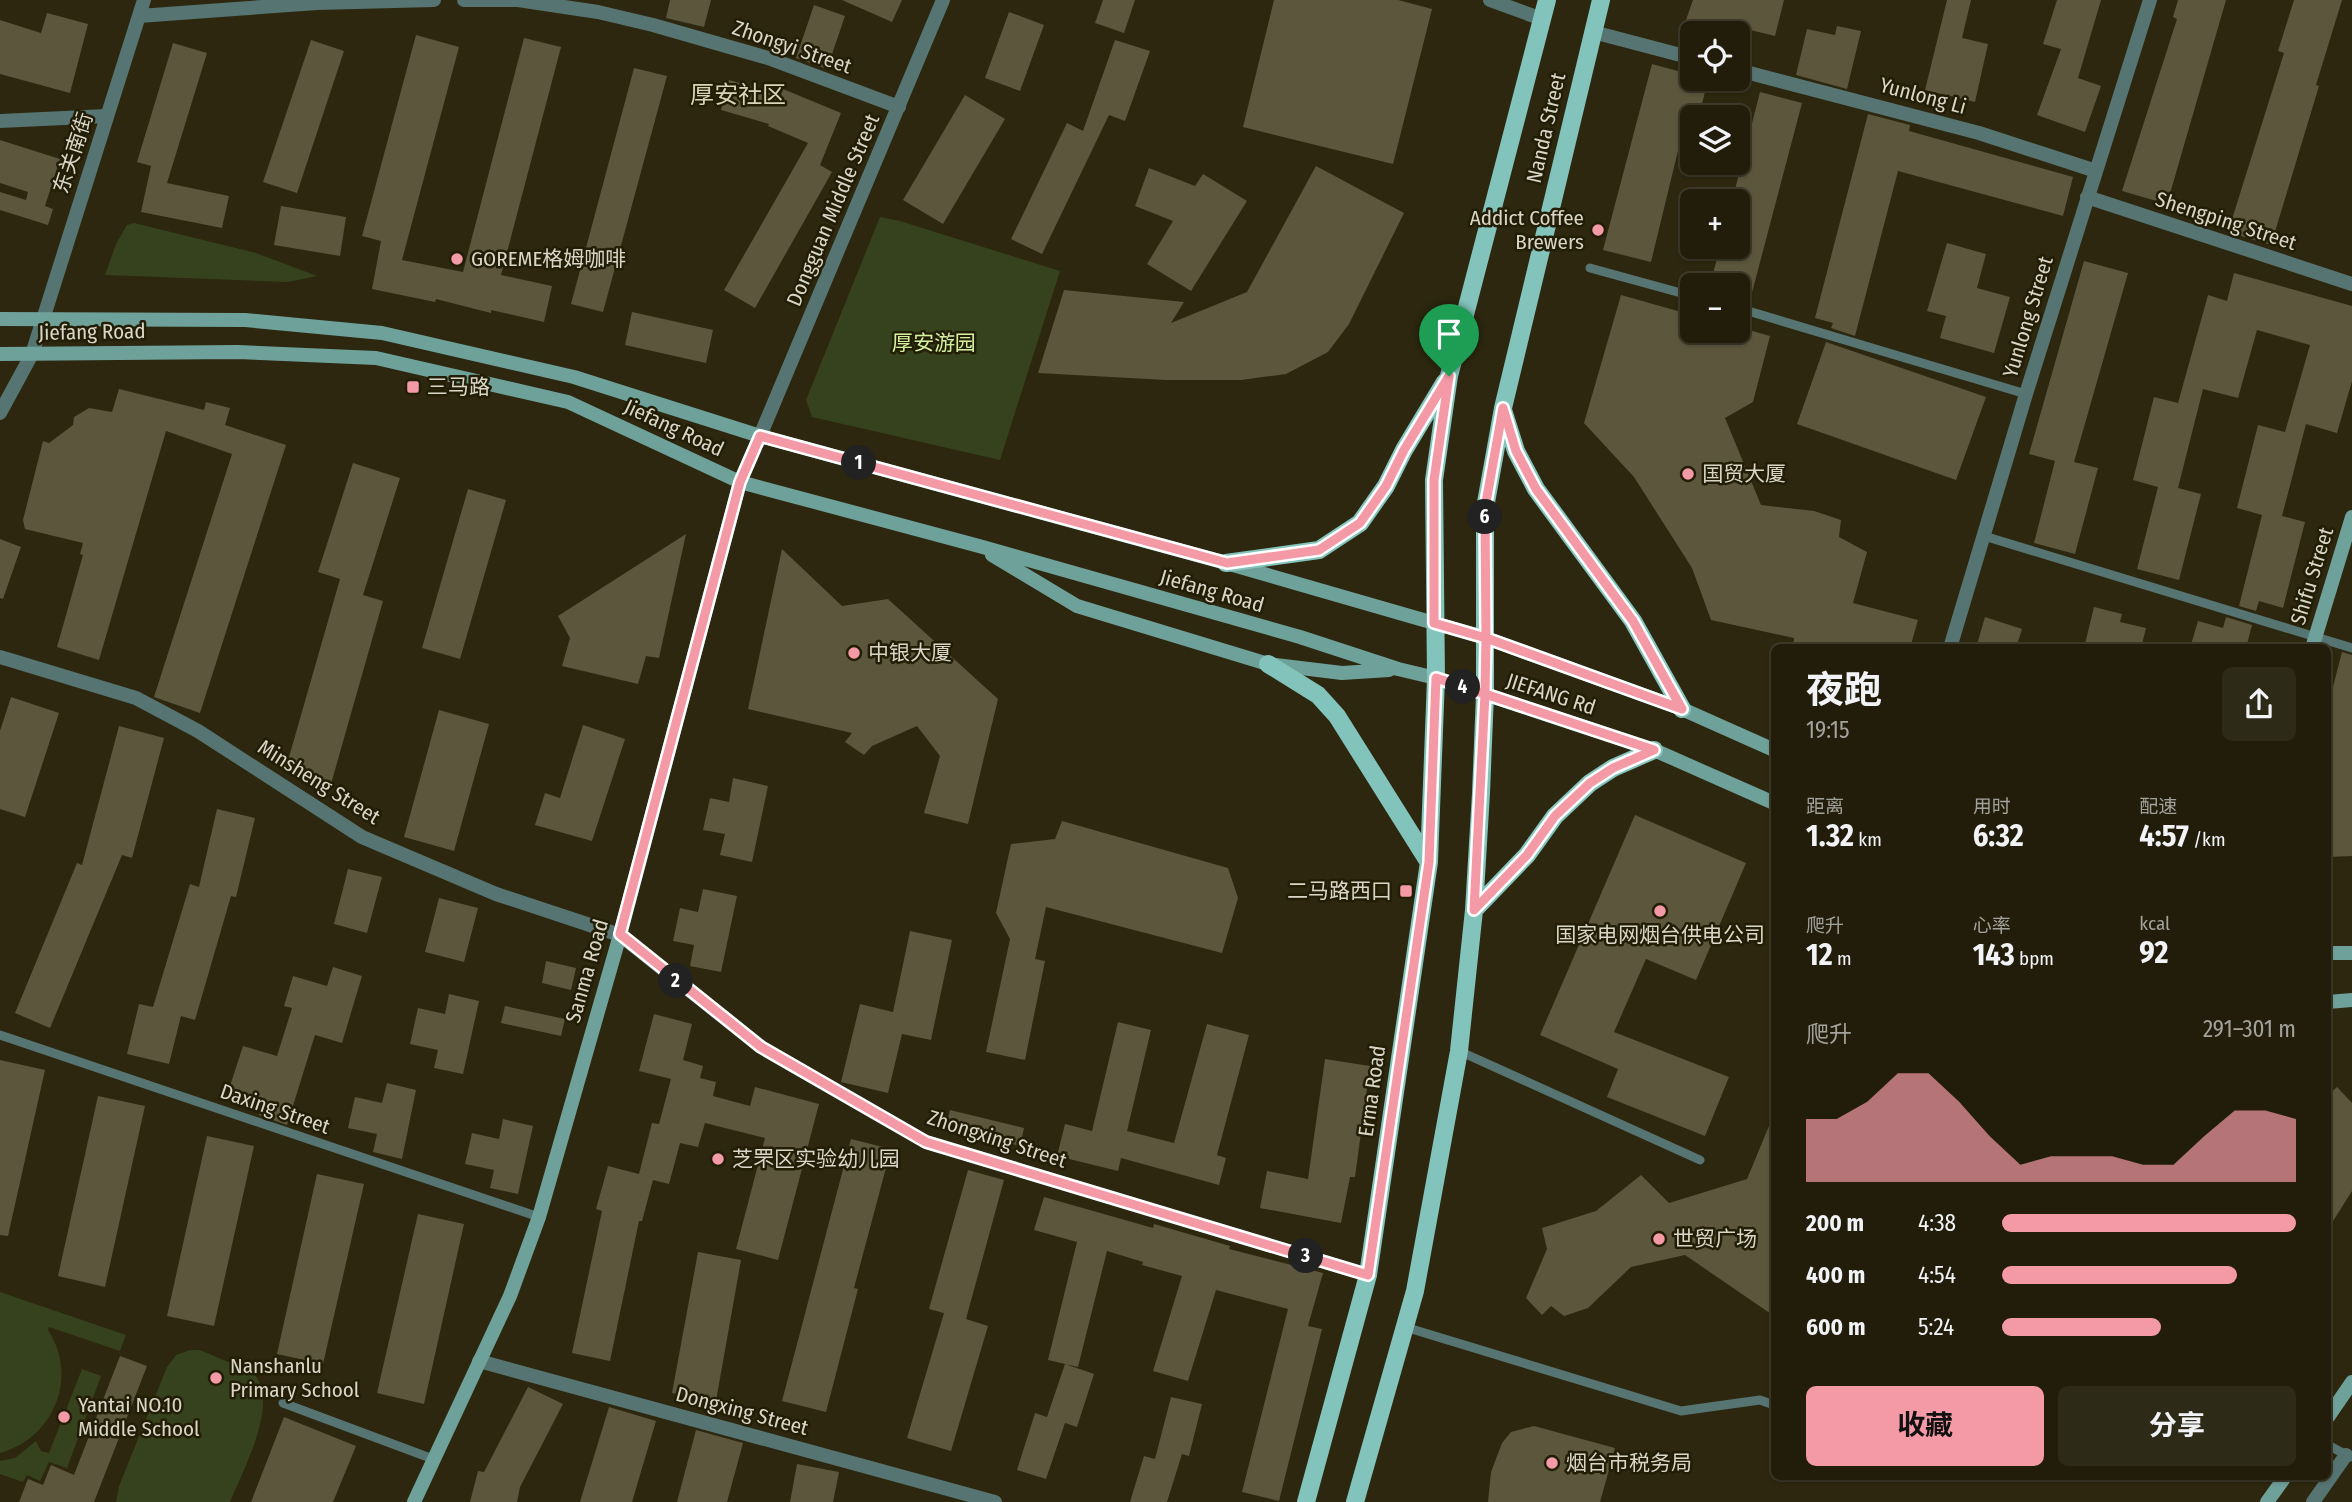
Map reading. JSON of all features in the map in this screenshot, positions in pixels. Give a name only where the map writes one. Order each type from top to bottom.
[{"type":"main road","name":"Nanda Street","points":[[1436,678],[1434,480],[1449,376],[1547,0]]},
{"type":"main road","name":"Nanda Street","points":[[1485,694],[1485,508],[1503,408],[1601,0]]},
{"type":"main road","name":"Jiefang Road","points":[[0,319],[245,320],[382,333],[574,377],[760,436],[1227,563],[1434,623]]},
{"type":"main road","name":"Jiefang Road","points":[[0,354],[238,352],[376,358],[568,402],[740,482],[1300,637],[1398,669],[1436,678]]},
{"type":"main road","points":[[1227,563],[1319,550],[1360,523],[1386,486],[1404,450],[1449,376]]},
{"type":"main road","points":[[1503,408],[1516,451],[1536,489],[1633,621],[1682,709]]},
{"type":"main road","name":"Sanma Road","points":[[414,1502],[510,1296],[539,1217],[620,934],[740,482],[760,436]]},
{"type":"main road","name":"Shifu Street","points":[[2313,642],[2348,543],[2352,517]]},
{"type":"main road","points":[[979,547],[1077,607],[1268,664],[1342,673],[1398,669]]},
{"type":"main road","points":[[1434,623],[1486,638],[1682,709],[1771,749]]},
{"type":"main road","points":[[1268,664],[1318,695],[1337,716],[1429,862]]},
{"type":"main road","name":"JIEFANG Rd","points":[[1436,678],[1654,750]]},
{"type":"main road","name":"Erma Road","points":[[1306,1502],[1368,1275],[1429,862],[1436,678]]},
{"type":"main road","points":[[1355,1502],[1415,1290],[1458,1051],[1474,910],[1485,694]]},
{"type":"main road","points":[[1474,910],[1527,855],[1555,816],[1590,783],[1613,768],[1654,750],[1771,802]]},
{"type":"main road","points":[[2331,954],[2352,953]]},
{"type":"main road","points":[[2331,1002],[2352,1000]]},
{"type":"main road","points":[[2331,1413],[2352,1382]]},
{"type":"main road","points":[[2267,1502],[2283,1480]]},
{"type":"street","name":"东关南街","points":[[0,413],[32,354],[144,0]]},
{"type":"street","points":[[139,16],[317,4],[434,0]]},
{"type":"street","name":"Zhongyi Street","points":[[464,0],[518,0],[598,12],[653,25],[768,58],[899,107]]},
{"type":"street","name":"Dongguan Middle Street","points":[[760,436],[943,0]]},
{"type":"street","points":[[1490,0],[1542,19]]},
{"type":"street","name":"Yunlong Street","points":[[1951,644],[2026,394],[2150,0]]},
{"type":"street","points":[[1592,32],[1680,55]]},
{"type":"street","name":"Yunlong Li","points":[[1750,73],[1979,133],[2096,171]]},
{"type":"street","points":[[0,121],[107,116]]},
{"type":"street","name":"Shengping Street","points":[[2087,197],[2352,285]]},
{"type":"street","name":"Minsheng Street","points":[[0,657],[136,698],[198,731],[362,836],[496,894],[620,934]]},
{"type":"street","name":"Zhongxing Street","points":[[620,934],[761,1047],[926,1142],[1368,1275]]},
{"type":"street","name":"Dongxing Street","points":[[478,1360],[995,1502]]},
{"type":"street","points":[[2331,1480],[2349,1457]]},
{"type":"street","points":[[2313,1502],[2331,1480]]},
{"type":"lane","points":[[1590,268],[1680,293]]},
{"type":"lane","points":[[1750,312],[2026,394]]},
{"type":"lane","points":[[1983,536],[2313,642]]},
{"type":"lane","points":[[2331,645],[2352,648]]},
{"type":"lane","name":"Daxing Street","points":[[0,1035],[539,1217]]},
{"type":"lane","points":[[1458,1051],[1700,1160]]},
{"type":"lane","points":[[1405,1327],[1681,1411],[1760,1401],[1771,1404]]},
{"type":"lane","points":[[284,1403],[433,1459]]},
{"type":"lane","points":[[2331,1447],[2349,1457]]},
{"type":"green space","name":"厚安游园","points":[[880,217],[1060,271],[1000,460],[812,417],[806,400]]},
{"type":"green space","points":[[134,223],[256,253],[317,276],[288,282],[105,275],[116,244],[127,225]]},
{"type":"green space","points":[[0,1292],[126,1335],[120,1351],[49,1327],[61,1367],[61,1386],[56,1404],[35,1434],[0,1453]]},
{"type":"green space","points":[[200,1350],[252,1372],[260,1384],[262,1417],[251,1454],[230,1502],[116,1502],[119,1486],[167,1367],[176,1355]]},
{"type":"green space","points":[[82,1369],[101,1376],[67,1468],[49,1462],[40,1481],[27,1475],[23,1482],[0,1474],[0,1461],[15,1458],[36,1441],[41,1451],[49,1453]]},
{"type":"building","points":[[670,0],[711,0],[704,27],[666,18]]},
{"type":"building","points":[[842,0],[902,0],[892,22]]},
{"type":"building","points":[[1103,0],[1135,0],[1124,33],[1095,23]]},
{"type":"building","points":[[1274,0],[1398,0],[1432,9],[1393,164],[1243,127]]},
{"type":"building","points":[[1693,0],[1784,0],[1775,36],[1750,30],[1750,21],[1686,20]]},
{"type":"building","points":[[1947,0],[1971,0],[1962,38],[1988,44],[1975,102],[1925,90]]},
{"type":"building","points":[[2057,0],[2101,0],[2078,78],[2101,86],[2085,132],[2037,115],[2061,49],[2043,44]]},
{"type":"building","points":[[2178,0],[2226,0],[2167,204],[2122,191],[2177,19],[2173,17]]},
{"type":"building","points":[[2294,0],[2342,0],[2271,245],[2228,232],[2284,53],[2278,51]]},
{"type":"building","points":[[814,5],[845,16],[827,69],[796,58]]},
{"type":"building","points":[[1009,12],[1044,25],[1020,91],[985,78]]},
{"type":"building","points":[[47,13],[88,24],[70,93],[0,74],[0,20],[41,33]]},
{"type":"building","points":[[1837,26],[1861,31],[1847,89],[1796,75],[1807,29],[1835,35]]},
{"type":"building","points":[[416,35],[459,47],[402,260],[463,272],[524,38],[561,47],[501,275],[552,286],[544,322],[491,310],[491,313],[436,299],[435,302],[372,289],[381,241],[362,236]]},
{"type":"building","points":[[311,40],[344,51],[297,193],[263,182]]},
{"type":"building","points":[[1115,40],[1150,51],[1125,121],[1109,115],[1042,254],[1011,239],[1067,123],[1083,131]]},
{"type":"building","points":[[173,43],[207,53],[167,183],[229,196],[222,228],[141,212],[151,166],[137,162]]},
{"type":"building","points":[[1652,64],[1680,72],[1680,91],[1705,91],[1702,105],[1680,105],[1680,142],[1651,262],[1603,250]]},
{"type":"building","points":[[634,68],[667,76],[603,312],[571,304]]},
{"type":"building","points":[[729,80],[781,95],[783,89],[841,113],[820,165],[832,172],[755,308],[724,290],[808,143],[768,126],[769,124],[721,110]]},
{"type":"building","points":[[1760,92],[1802,103],[1750,300],[1750,273],[1713,273],[1717,259],[1750,259],[1750,189],[1735,189],[1739,175],[1750,175],[1750,131]]},
{"type":"building","points":[[965,95],[1005,119],[943,224],[903,200]]},
{"type":"building","points":[[1868,114],[1910,125],[1909,131],[2073,177],[2063,216],[1898,171],[1855,336],[1831,328],[1833,323],[1815,318]]},
{"type":"building","points":[[0,140],[60,159],[45,206],[53,209],[48,225],[0,210],[0,192],[26,200],[28,192],[0,183]]},
{"type":"building","points":[[1316,166],[1404,213],[1349,324],[1328,352],[1286,374],[1241,380],[1166,380],[1038,373],[1064,290],[1184,302],[1171,323],[1247,292]]},
{"type":"building","points":[[1149,168],[1195,186],[1203,174],[1247,201],[1191,291],[1147,264],[1173,221],[1135,206]]},
{"type":"building","points":[[281,206],[346,217],[340,256],[274,245]]},
{"type":"building","points":[[1947,243],[1986,254],[1977,288],[2010,297],[1994,353],[1940,338],[1946,316],[1927,311]]},
{"type":"building","points":[[2084,261],[2128,273],[2074,462],[2098,468],[2075,554],[2034,543],[2055,461],[2029,454]]},
{"type":"building","points":[[2234,273],[2352,306],[2352,381],[2337,433],[2306,424],[2282,516],[2305,522],[2283,608],[2259,601],[2256,611],[2239,606],[2262,515],[2237,508],[2258,425],[2285,432],[2310,345],[2257,330],[2238,398],[2203,389],[2178,488],[2201,494],[2179,580],[2137,569],[2158,487],[2133,480],[2154,397],[2178,403],[2208,295],[2227,301]]},
{"type":"building","points":[[1621,295],[1680,312],[1680,343],[1750,343],[1750,330],[1770,336],[1753,402],[1725,418],[1761,505],[1814,511],[1841,520],[1839,537],[1867,552],[1853,603],[1918,620],[1911,644],[1793,644],[1794,638],[1711,620],[1692,568],[1634,477],[1584,423]]},
{"type":"building","points":[[632,312],[713,330],[706,363],[625,345]]},
{"type":"building","points":[[1826,342],[1986,397],[1956,480],[1797,424]]},
{"type":"building","points":[[119,389],[204,410],[206,402],[230,408],[225,425],[286,445],[200,713],[154,697],[232,454],[166,431],[99,660],[57,647],[83,555],[80,554],[83,543],[25,529],[23,520],[43,441],[49,443],[73,425],[74,417],[89,408],[112,412]]},
{"type":"building","points":[[353,463],[400,478],[363,595],[383,601],[331,784],[285,771],[340,579],[318,572]]},
{"type":"building","points":[[468,489],[506,500],[460,659],[422,648]]},
{"type":"building","points":[[686,534],[659,658],[646,656],[638,684],[562,666],[570,638],[558,616]]},
{"type":"building","points":[[0,539],[21,547],[3,599],[0,598]]},
{"type":"building","name":"中银大厦","points":[[782,549],[842,606],[888,599],[998,699],[968,824],[924,813],[940,756],[917,726],[872,746],[864,755],[845,742],[852,733],[748,709]]},
{"type":"building","points":[[2094,607],[2122,614],[2120,622],[2146,628],[2142,644],[2085,644]]},
{"type":"building","points":[[1985,617],[2022,629],[2017,644],[1977,644]]},
{"type":"building","points":[[2226,617],[2252,625],[2247,644],[2191,644],[2198,621],[2223,628]]},
{"type":"building","points":[[2342,652],[2352,655],[2352,856],[2331,857],[2331,694]]},
{"type":"building","points":[[11,697],[59,713],[25,817],[0,809],[0,731]]},
{"type":"building","points":[[439,710],[489,724],[454,851],[404,837]]},
{"type":"building","points":[[583,725],[625,739],[592,841],[535,825],[545,793],[560,798]]},
{"type":"building","points":[[119,726],[164,738],[132,858],[122,855],[50,1028],[15,1013],[77,863],[82,865]]},
{"type":"building","points":[[733,778],[768,786],[752,862],[720,855],[725,834],[703,830],[710,798],[729,802]]},
{"type":"building","points":[[217,809],[255,818],[236,897],[231,896],[195,1020],[181,1016],[169,1064],[127,1054],[139,1004],[153,1007],[190,884],[199,887]]},
{"type":"building","name":"国家电网烟台供电公司","points":[[1635,815],[1746,863],[1696,980],[1646,959],[1614,1032],[1729,1077],[1705,1136],[1607,1097],[1618,1069],[1540,1035]]},
{"type":"building","points":[[1062,821],[1228,868],[1238,898],[1222,953],[1046,907],[1035,959],[1045,961],[1025,1060],[986,1052],[1010,939],[996,913],[1011,844],[1055,839]]},
{"type":"building","points":[[348,869],[382,877],[367,933],[334,924]]},
{"type":"building","points":[[703,889],[737,896],[721,972],[690,966],[694,945],[673,941],[680,908],[698,912]]},
{"type":"building","points":[[439,898],[478,908],[464,962],[425,952]]},
{"type":"building","points":[[910,931],[952,940],[931,1040],[902,1034],[888,1093],[841,1082],[860,1004],[893,1012]]},
{"type":"building","points":[[546,961],[576,968],[571,990],[542,983]]},
{"type":"building","points":[[333,967],[362,976],[342,1043],[315,1035],[287,1125],[259,1115],[264,1099],[229,1089],[243,1046],[277,1056],[292,1008],[284,1006],[293,976],[327,986]]},
{"type":"building","points":[[449,994],[479,1001],[463,1074],[434,1068],[438,1050],[410,1044],[418,1008],[445,1014]]},
{"type":"building","points":[[505,1006],[565,1019],[561,1036],[501,1023]]},
{"type":"building","points":[[654,1014],[692,1024],[683,1060],[703,1066],[700,1078],[716,1082],[713,1096],[750,1106],[755,1087],[819,1104],[778,1260],[736,1249],[765,1138],[705,1123],[698,1147],[680,1143],[669,1184],[653,1180],[642,1221],[639,1221],[610,1361],[572,1353],[602,1211],[596,1209],[608,1166],[639,1174],[652,1123],[659,1124],[671,1079],[639,1071]]},
{"type":"building","points":[[1118,1022],[1151,1030],[1127,1131],[1174,1143],[1207,1024],[1249,1035],[1217,1155],[1226,1158],[1219,1185],[1121,1158],[1118,1171],[1057,1156],[1065,1124],[1092,1131]]},
{"type":"building","points":[[1325,1059],[1370,1066],[1355,1177],[1350,1177],[1341,1223],[1260,1208],[1267,1171],[1308,1179]]},
{"type":"building","points":[[0,1060],[45,1070],[8,1236],[0,1235]]},
{"type":"building","points":[[387,1083],[416,1090],[402,1159],[373,1152],[377,1134],[348,1128],[355,1097],[382,1103]]},
{"type":"building","points":[[2337,1087],[2352,1103],[2352,1191],[2331,1224],[2331,1092]]},
{"type":"building","points":[[98,1096],[145,1106],[105,1287],[58,1276]]},
{"type":"building","points":[[950,1110],[1024,1128],[1020,1146],[946,1128]]},
{"type":"building","points":[[503,1119],[533,1126],[518,1194],[490,1188],[494,1170],[465,1164],[472,1133],[499,1139]]},
{"type":"building","name":"世贸广场","points":[[1771,1121],[1771,1314],[1685,1255],[1631,1267],[1588,1308],[1564,1316],[1551,1306],[1542,1315],[1526,1298],[1547,1249],[1542,1228],[1596,1211],[1641,1175],[1669,1203],[1747,1179]]},
{"type":"building","points":[[207,1136],[254,1146],[214,1326],[167,1316]]},
{"type":"building","points":[[851,1139],[891,1149],[854,1288],[858,1289],[826,1412],[782,1401]]},
{"type":"building","points":[[968,1170],[1004,1180],[966,1319],[988,1326],[951,1451],[907,1438],[944,1313],[929,1309]]},
{"type":"building","points":[[317,1174],[364,1184],[323,1364],[277,1354]]},
{"type":"building","points":[[1044,1197],[1153,1228],[1154,1224],[1230,1246],[1229,1249],[1323,1273],[1308,1326],[1322,1329],[1279,1501],[1242,1492],[1288,1309],[1216,1290],[1188,1381],[1153,1371],[1182,1276],[1142,1265],[1143,1262],[1107,1251],[1078,1367],[1048,1360],[1077,1242],[1034,1230]]},
{"type":"building","points":[[418,1214],[464,1224],[424,1404],[377,1393]]},
{"type":"building","points":[[698,1252],[741,1260],[716,1401],[672,1393]]},
{"type":"building","points":[[120,1356],[147,1366],[94,1502],[19,1502],[28,1479],[43,1485],[51,1465],[74,1475]]},
{"type":"building","points":[[1065,1364],[1094,1374],[1077,1427],[1065,1423],[1046,1479],[1017,1470],[1035,1413],[1047,1417]]},
{"type":"building","points":[[528,1387],[563,1404],[520,1487],[517,1502],[470,1502],[478,1471],[484,1472]]},
{"type":"building","points":[[1171,1397],[1202,1404],[1189,1456],[1182,1454],[1167,1502],[1130,1502],[1144,1456],[1155,1459]]},
{"type":"building","points":[[609,1407],[656,1421],[632,1502],[580,1502]]},
{"type":"building","points":[[284,1417],[356,1446],[333,1502],[251,1502]]},
{"type":"building","name":"烟台市税务局","points":[[1534,1426],[1615,1448],[1600,1502],[1488,1502],[1491,1472],[1502,1443],[1511,1432]]},
{"type":"building","points":[[696,1430],[743,1443],[727,1502],[677,1502]]},
{"type":"building","points":[[797,1464],[839,1472],[833,1502],[790,1502]]},
{"type":"place","name":"Addict Coffee Brewers","points":[[1598,230]]},
{"type":"place","name":"GOREME格姆咖啡","points":[[457,259]]},
{"type":"place","name":"三马路","points":[[413,387]]},
{"type":"place","name":"国贸大厦","points":[[1688,474]]},
{"type":"place","name":"中银大厦","points":[[854,653]]},
{"type":"place","name":"二马路西口","points":[[1406,891]]},
{"type":"place","name":"国家电网烟台供电公司","points":[[1660,911]]},
{"type":"place","name":"芝罘区实验幼儿园","points":[[718,1159]]},
{"type":"place","name":"世贸广场","points":[[1659,1239]]},
{"type":"place","name":"Nanshanlu Primary School","points":[[216,1378]]},
{"type":"place","name":"Yantai NO.10 Middle School","points":[[64,1417]]},
{"type":"place","name":"烟台市税务局","points":[[1552,1463]]},
{"type":"district","name":"厚安社区","points":[[738,95]]},
{"type":"route","points":[[1449,376],[1404,450],[1386,486],[1360,523],[1319,550],[1227,563],[760,436],[740,482],[620,934],[761,1047],[926,1142],[1368,1275],[1429,862],[1436,678],[1485,694],[1474,910],[1527,855],[1555,816],[1590,783],[1613,768],[1654,750],[1485,694],[1486,638],[1682,709],[1633,621],[1536,489],[1516,451],[1503,408],[1485,508],[1486,638],[1434,623],[1434,480],[1449,376]]}]
